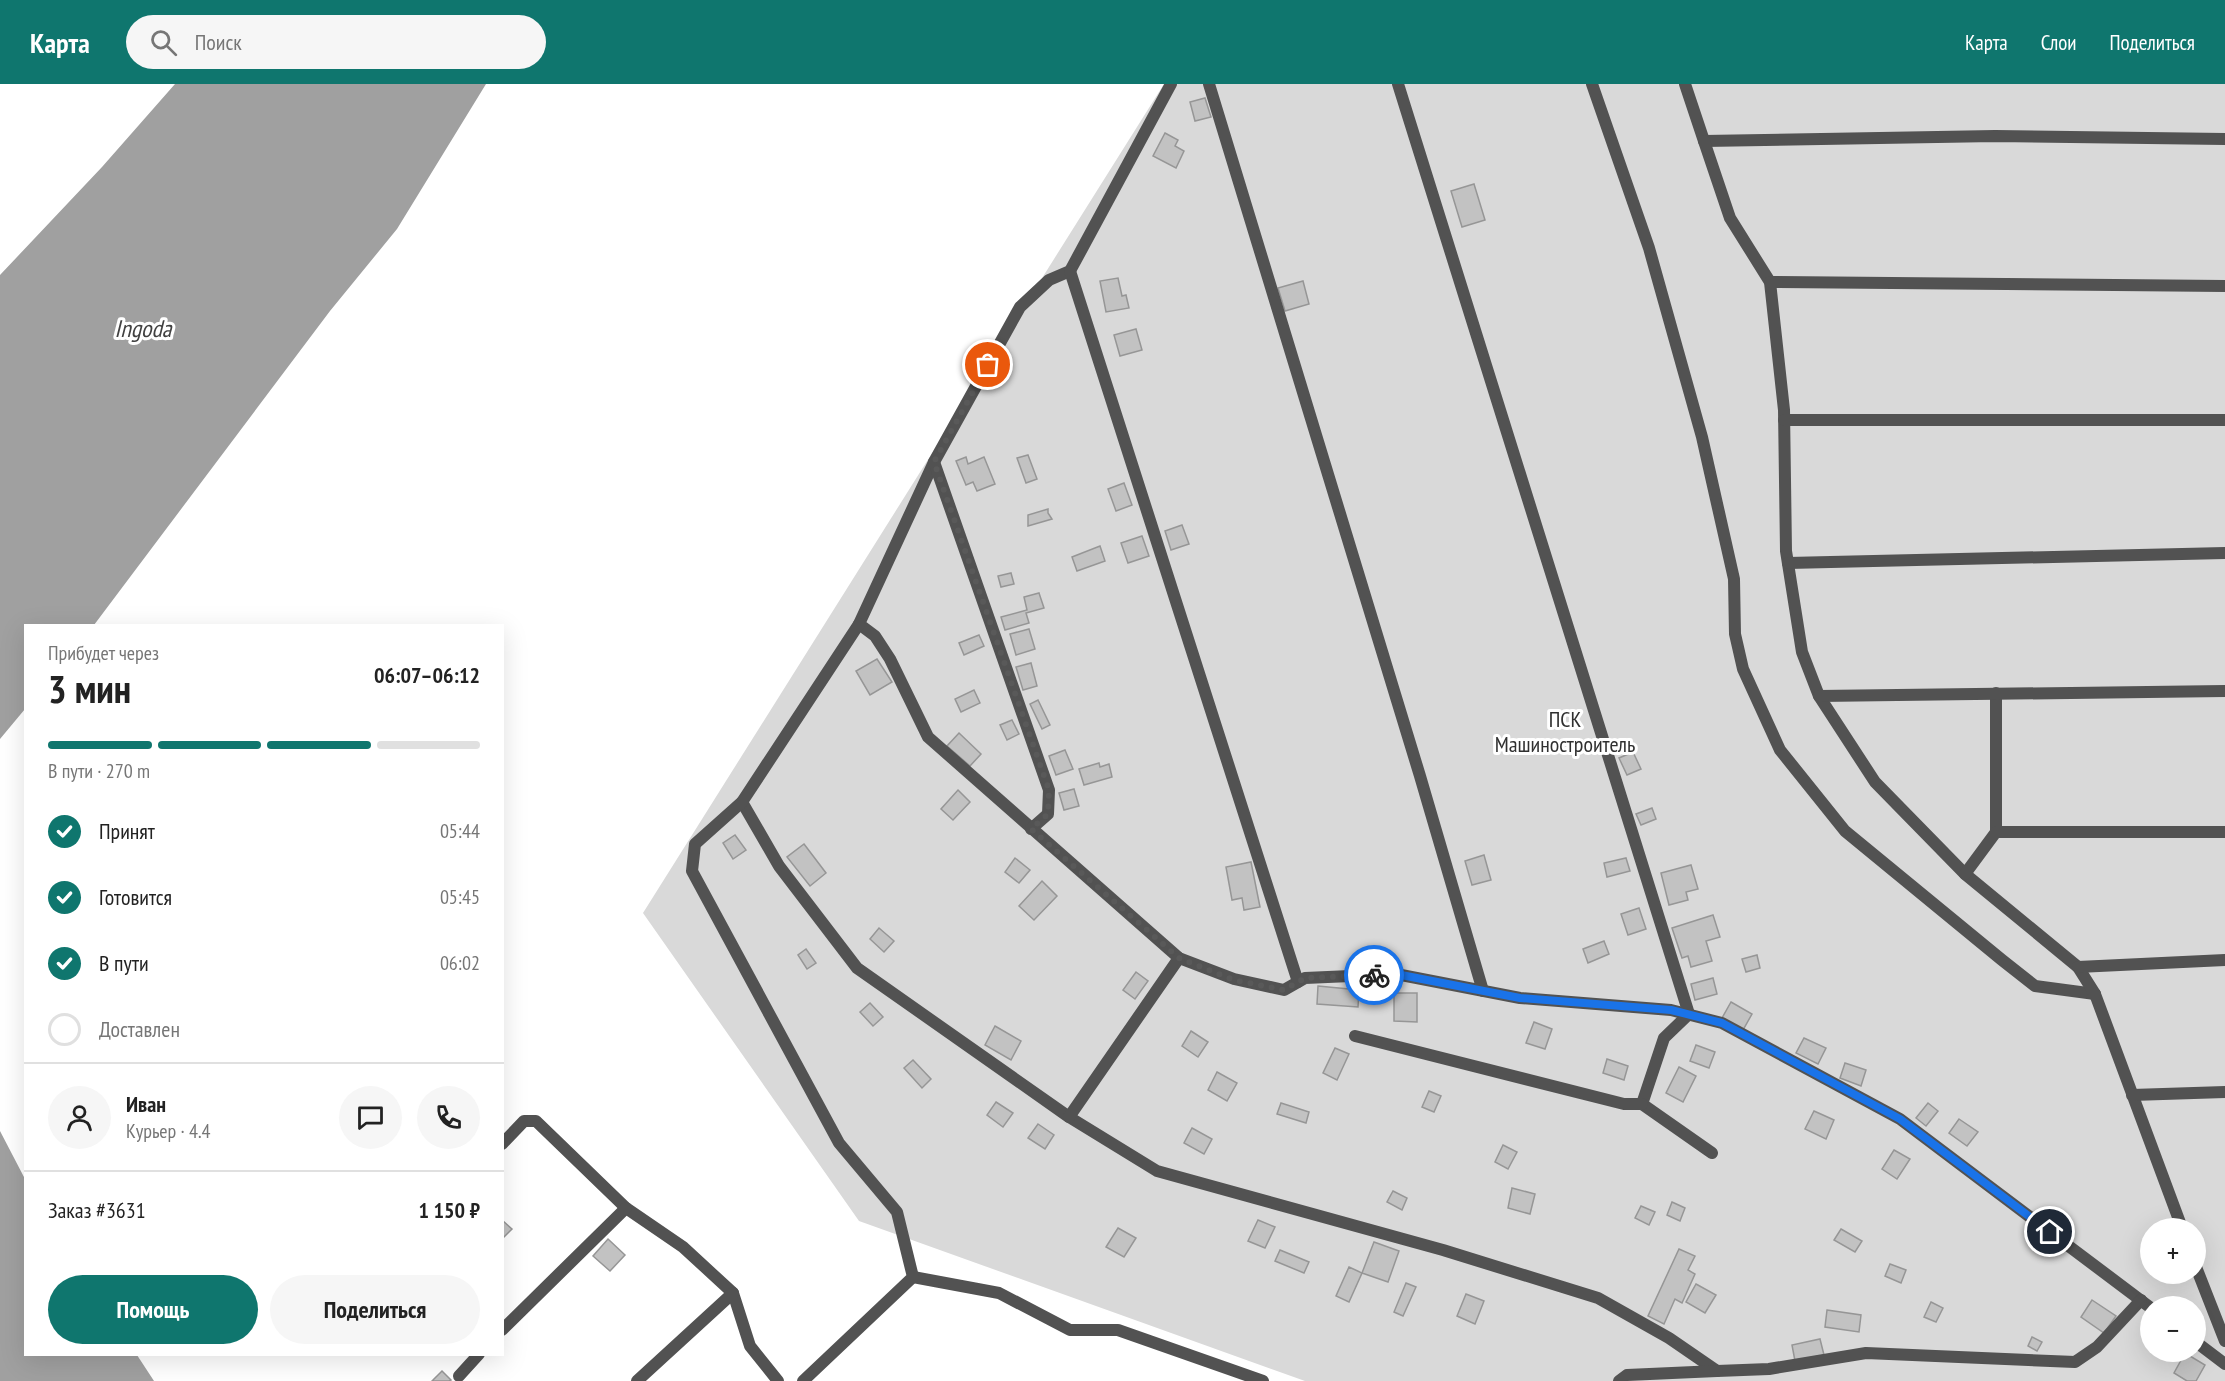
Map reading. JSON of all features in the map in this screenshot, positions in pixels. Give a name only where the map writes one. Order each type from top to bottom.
[{"type":"street","points":[[913,1278],[897,1212],[840,1143],[692,871],[695,844],[742,802],[859,624],[934,462],[1020,307],[1049,280],[1071,270],[1171,84]]},
{"type":"street","points":[[1209,84],[1420,776],[1483,991]]},
{"type":"street","points":[[1398,84],[1689,1014]]},
{"type":"street","points":[[1592,84],[1648,248],[1702,437],[1734,579],[1735,634],[1743,669],[1780,750],[1845,831],[2035,986],[2095,994]]},
{"type":"street","points":[[1685,84],[1730,218],[1770,282],[1784,420],[1788,563],[1802,652],[1819,696],[1875,782],[1965,874],[2078,967],[2095,994],[2178,1218]]},
{"type":"street","points":[[1704,141],[1995,136],[2225,139]]},
{"type":"street","points":[[1071,270],[1298,982]]},
{"type":"street","points":[[1770,282],[2225,286]]},
{"type":"street","points":[[1784,420],[2225,420]]},
{"type":"street","points":[[934,462],[1049,790],[1048,814],[1031,829]]},
{"type":"street","points":[[1788,563],[2225,553]]},
{"type":"street","points":[[859,624],[875,636],[890,659],[928,737],[1179,958],[1234,980],[1284,990],[1305,978],[1396,974],[1520,998],[1671,1010],[1722,1023],[1900,1119],[2140,1300],[2097,1347],[2075,1362],[1866,1353],[1769,1369],[1627,1375],[1619,1381]]},
{"type":"street","points":[[1819,696],[2225,691]]},
{"type":"street","points":[[1965,874],[1996,832],[1996,693]]},
{"type":"street","points":[[742,802],[779,866],[857,968],[1069,1117],[1157,1171],[1443,1250],[1598,1298],[1669,1338],[1717,1371]]},
{"type":"street","points":[[1996,832],[2225,832]]},
{"type":"street","points":[[1069,1117],[1179,958]]},
{"type":"street","points":[[2078,967],[2225,960]]},
{"type":"street","points":[[1642,1104],[1664,1038],[1689,1014]]},
{"type":"street","points":[[1355,1036],[1624,1104],[1642,1104],[1712,1153]]},
{"type":"street","points":[[2132,1095],[2225,1092]]},
{"type":"street","points":[[504,1142],[524,1121],[536,1121],[626,1208],[683,1247],[732,1293],[750,1346],[778,1381]]},
{"type":"street","points":[[504,1328],[626,1208]]},
{"type":"street","points":[[803,1381],[913,1278]]},
{"type":"street","points":[[913,1278],[999,1293],[1070,1330],[1118,1330],[1263,1381]]},
{"type":"street","points":[[2203,1284],[2225,1341]]},
{"type":"street","points":[[638,1381],[732,1293]]},
{"type":"street","points":[[2206,1350],[2225,1364]]},
{"type":"street","points":[[459,1376],[477,1356]]},
{"type":"green space","name":"ПСК Машиностроитель","points":[[1164,84],[2225,84],[2225,1381],[1305,1381],[859,1221],[643,913]]},
{"type":"water","name":"Ingoda","points":[[175,84],[486,84],[397,229],[330,311],[95,624],[24,624],[24,710],[0,739],[0,275],[102,167]]},
{"type":"water","points":[[0,1131],[24,1177],[24,1356],[138,1356],[154,1381],[0,1381]]},
{"type":"building","points":[[1205,98],[1211,117],[1195,121],[1190,102]]},
{"type":"building","points":[[1165,133],[1178,140],[1175,146],[1184,151],[1176,168],[1153,156]]},
{"type":"building","points":[[1474,184],[1485,220],[1462,227],[1451,191]]},
{"type":"building","points":[[1118,278],[1122,296],[1126,295],[1129,308],[1106,312],[1100,281]]},
{"type":"building","points":[[1303,281],[1309,304],[1285,311],[1278,288]]},
{"type":"building","points":[[1136,329],[1142,350],[1120,356],[1114,335]]},
{"type":"building","points":[[1028,455],[1037,479],[1026,483],[1017,458]]},
{"type":"building","points":[[966,457],[968,464],[984,457],[995,484],[977,491],[973,482],[966,485],[956,461]]},
{"type":"building","points":[[1124,483],[1132,505],[1116,511],[1108,489]]},
{"type":"building","points":[[1048,509],[1052,519],[1028,526],[1028,515]]},
{"type":"building","points":[[1182,525],[1189,544],[1171,550],[1165,531]]},
{"type":"building","points":[[1142,536],[1149,556],[1128,563],[1121,543]]},
{"type":"building","points":[[1100,546],[1105,561],[1077,571],[1072,557]]},
{"type":"building","points":[[1011,573],[1014,584],[1001,587],[998,576]]},
{"type":"building","points":[[1039,593],[1044,608],[1026,613],[1029,623],[1005,630],[1001,617],[1027,610],[1024,597]]},
{"type":"building","points":[[1029,629],[1035,649],[1016,655],[1010,634]]},
{"type":"building","points":[[979,635],[984,646],[964,655],[959,643]]},
{"type":"building","points":[[877,659],[892,682],[870,695],[856,671]]},
{"type":"building","points":[[1031,663],[1037,686],[1023,690],[1016,667]]},
{"type":"building","points":[[974,690],[980,703],[961,712],[955,699]]},
{"type":"building","points":[[1038,700],[1050,725],[1042,729],[1030,704]]},
{"type":"building","points":[[1012,720],[1019,734],[1007,740],[1000,725]]},
{"type":"building","points":[[959,733],[981,754],[970,766],[947,746]]},
{"type":"building","points":[[1065,750],[1073,769],[1056,775],[1049,756]]},
{"type":"building","points":[[1633,752],[1641,769],[1627,775],[1619,758]]},
{"type":"building","points":[[1099,763],[1100,767],[1109,764],[1112,777],[1084,785],[1079,769]]},
{"type":"building","points":[[1074,789],[1079,806],[1064,810],[1059,793]]},
{"type":"building","points":[[958,790],[970,802],[953,820],[941,809]]},
{"type":"building","points":[[1652,808],[1656,819],[1641,825],[1636,814]]},
{"type":"building","points":[[735,835],[746,850],[733,859],[723,843]]},
{"type":"building","points":[[804,844],[826,873],[810,886],[787,857]]},
{"type":"building","points":[[1484,855],[1491,880],[1472,885],[1465,861]]},
{"type":"building","points":[[1015,858],[1030,870],[1019,883],[1005,872]]},
{"type":"building","points":[[1626,858],[1630,871],[1607,877],[1604,863]]},
{"type":"building","points":[[1251,862],[1260,907],[1244,910],[1242,898],[1232,900],[1226,867]]},
{"type":"building","points":[[1691,865],[1698,889],[1686,892],[1688,900],[1669,905],[1661,873]]},
{"type":"building","points":[[1042,881],[1057,896],[1034,920],[1019,906]]},
{"type":"building","points":[[1639,908],[1646,929],[1628,935],[1621,914]]},
{"type":"building","points":[[1713,915],[1720,937],[1706,941],[1712,961],[1691,967],[1688,956],[1682,958],[1672,928]]},
{"type":"building","points":[[879,928],[894,941],[884,952],[870,939]]},
{"type":"building","points":[[1604,941],[1609,954],[1588,963],[1583,949]]},
{"type":"building","points":[[806,949],[816,963],[807,969],[798,955]]},
{"type":"building","points":[[1757,955],[1760,968],[1746,972],[1742,959]]},
{"type":"building","points":[[1136,972],[1148,981],[1135,999],[1123,990]]},
{"type":"building","points":[[1713,978],[1717,994],[1695,1000],[1691,984]]},
{"type":"building","points":[[1318,986],[1359,990],[1358,1007],[1317,1004]]},
{"type":"building","points":[[1394,993],[1417,993],[1417,1022],[1394,1021]]},
{"type":"building","points":[[1731,1002],[1752,1014],[1743,1030],[1722,1018]]},
{"type":"building","points":[[870,1003],[883,1017],[873,1026],[860,1012]]},
{"type":"building","points":[[1534,1022],[1552,1029],[1545,1049],[1526,1043]]},
{"type":"building","points":[[995,1026],[1021,1041],[1011,1060],[985,1045]]},
{"type":"building","points":[[1191,1031],[1208,1042],[1198,1057],[1182,1046]]},
{"type":"building","points":[[1804,1038],[1826,1048],[1818,1064],[1796,1053]]},
{"type":"building","points":[[1696,1045],[1715,1052],[1709,1068],[1690,1061]]},
{"type":"building","points":[[1335,1048],[1349,1054],[1337,1080],[1323,1073]]},
{"type":"building","points":[[1607,1059],[1628,1066],[1624,1080],[1603,1073]]},
{"type":"building","points":[[913,1060],[931,1079],[922,1088],[904,1068]]},
{"type":"building","points":[[1845,1063],[1866,1070],[1861,1086],[1840,1078]]},
{"type":"building","points":[[1679,1067],[1696,1076],[1683,1102],[1666,1093]]},
{"type":"building","points":[[1217,1072],[1237,1083],[1227,1101],[1208,1090]]},
{"type":"building","points":[[1429,1091],[1441,1096],[1434,1112],[1422,1107]]},
{"type":"building","points":[[996,1102],[1013,1113],[1003,1127],[987,1115]]},
{"type":"building","points":[[1281,1103],[1309,1112],[1306,1123],[1277,1114]]},
{"type":"building","points":[[1928,1103],[1938,1111],[1926,1126],[1916,1118]]},
{"type":"building","points":[[1814,1111],[1834,1120],[1826,1139],[1805,1129]]},
{"type":"building","points":[[1959,1119],[1978,1132],[1967,1146],[1949,1133]]},
{"type":"building","points":[[1038,1124],[1054,1135],[1045,1149],[1028,1138]]},
{"type":"building","points":[[1192,1128],[1212,1139],[1204,1154],[1184,1143]]},
{"type":"building","points":[[1503,1145],[1517,1152],[1508,1169],[1495,1162]]},
{"type":"building","points":[[1894,1150],[1910,1159],[1897,1179],[1882,1169]]},
{"type":"building","points":[[1512,1188],[1535,1194],[1530,1214],[1508,1208]]},
{"type":"building","points":[[1393,1191],[1407,1198],[1402,1210],[1387,1202]]},
{"type":"building","points":[[1672,1202],[1685,1208],[1680,1221],[1667,1215]]},
{"type":"building","points":[[1641,1206],[1655,1212],[1649,1225],[1635,1218]]},
{"type":"building","points":[[1258,1220],[1275,1227],[1265,1248],[1248,1241]]},
{"type":"building","points":[[504,1222],[512,1229],[504,1237]]},
{"type":"building","points":[[1118,1228],[1136,1238],[1124,1257],[1106,1247]]},
{"type":"building","points":[[1841,1229],[1862,1241],[1855,1252],[1834,1240]]},
{"type":"building","points":[[608,1239],[625,1255],[610,1271],[593,1256]]},
{"type":"building","points":[[1374,1242],[1399,1251],[1388,1282],[1362,1273]]},
{"type":"building","points":[[1679,1249],[1695,1256],[1688,1270],[1695,1274],[1682,1303],[1675,1299],[1664,1324],[1648,1316]]},
{"type":"building","points":[[1280,1250],[1309,1262],[1304,1273],[1275,1261]]},
{"type":"building","points":[[1890,1264],[1906,1270],[1901,1283],[1885,1276]]},
{"type":"building","points":[[1349,1267],[1362,1273],[1349,1302],[1336,1296]]},
{"type":"building","points":[[1406,1283],[1416,1287],[1403,1316],[1394,1312]]},
{"type":"building","points":[[1696,1284],[1716,1295],[1705,1313],[1686,1302]]},
{"type":"building","points":[[1466,1294],[1484,1301],[1475,1324],[1457,1316]]},
{"type":"building","points":[[2092,1300],[2116,1316],[2104,1333],[2081,1317]]},
{"type":"building","points":[[1931,1302],[1943,1308],[1936,1322],[1924,1317]]},
{"type":"building","points":[[1827,1310],[1861,1315],[1859,1332],[1825,1327]]},
{"type":"building","points":[[2032,1337],[2042,1342],[2037,1351],[2028,1346]]},
{"type":"building","points":[[1820,1339],[1824,1355],[1795,1361],[1792,1345]]},
{"type":"building","points":[[2180,1362],[2200,1362],[2205,1365],[2196,1381],[2187,1381],[2174,1373]]},
{"type":"building","points":[[442,1371],[451,1380],[432,1381]]},
{"type":"way so far","points":[[988,365],[934,462],[1049,790],[1048,814],[1031,829],[1179,958],[1234,980],[1284,990],[1305,978],[1374,975]]},
{"type":"route","points":[[1374,975],[1396,974],[1520,998],[1671,1010],[1722,1023],[1900,1119],[2050,1232]]}]
